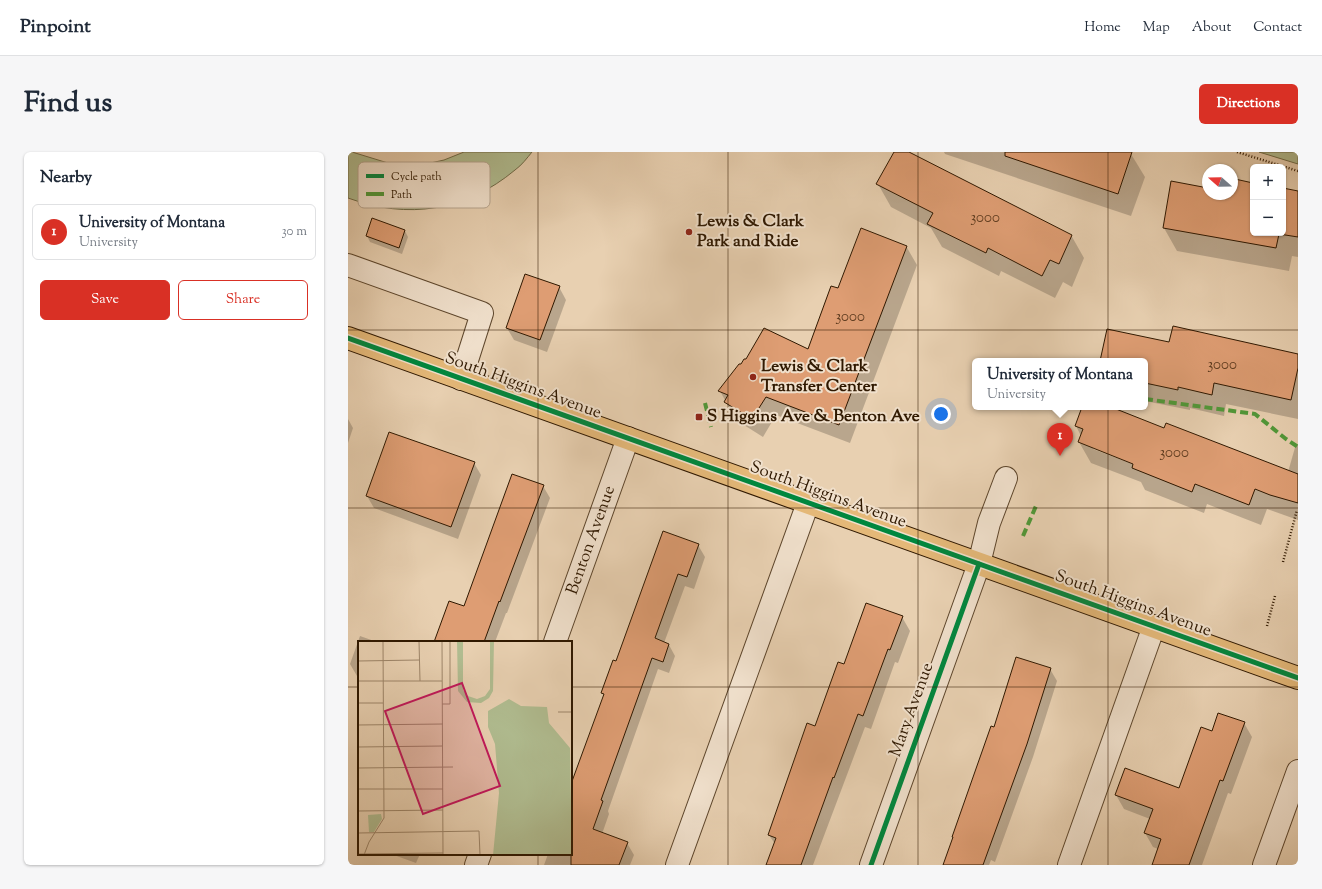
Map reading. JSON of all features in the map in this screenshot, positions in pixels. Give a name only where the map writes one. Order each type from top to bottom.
[{"type":"main road","name":"South Higgins Avenue","points":[[348,338],[1298,678]]},
{"type":"street","points":[[348,265],[482,313],[461,379]]},
{"type":"street","name":"Benton Avenue","points":[[555,641],[628,438]]},
{"type":"street","name":"Mary Avenue","points":[[871,865],[979,564],[989,523],[1006,478]]},
{"type":"street","points":[[677,865],[808,503]]},
{"type":"street","points":[[1069,865],[1154,626]]},
{"type":"street","points":[[1264,865],[1298,771]]},
{"type":"street","points":[[476,865],[480,855]]},
{"type":"path","points":[[1237,152],[1298,171]]},
{"type":"path","points":[[1283,562],[1297,510]]},
{"type":"path","points":[[1267,626],[1275,596]]},
{"type":"green space","points":[[348,152],[385,162],[358,162],[358,201],[348,198]]},
{"type":"green space","points":[[464,152],[532,152],[522,164],[490,187],[490,162],[435,162]]},
{"type":"green space","points":[[1259,152],[1298,152],[1298,164]]},
{"type":"green space","points":[[387,208],[436,208],[414,210]]},
{"type":"building","points":[[894,152],[909,152],[1072,235],[1059,264],[1050,260],[1042,276],[988,248],[986,253],[927,224],[933,213],[876,184]]},
{"type":"building","points":[[1005,152],[1132,152],[1118,194],[1005,156]]},
{"type":"building","points":[[1238,180],[1250,182],[1250,236],[1279,236],[1276,248],[1163,228],[1171,181],[1202,187],[1202,200],[1238,200]]},
{"type":"building","points":[[1286,189],[1298,191],[1298,237],[1286,235]]},
{"type":"building","points":[[372,218],[405,230],[399,248],[366,236]]},
{"type":"building","points":[[861,228],[907,246],[839,425],[766,397],[752,419],[724,402],[728,395],[718,391],[739,364],[746,359],[764,328],[808,349],[831,286],[838,288]]},
{"type":"building","points":[[525,274],[560,286],[540,340],[506,328]]},
{"type":"building","points":[[1173,326],[1298,354],[1298,368],[1291,400],[1214,383],[1212,395],[1178,387],[1178,390],[1148,384],[1148,358],[1101,358],[1107,329],[1169,342]]},
{"type":"building","points":[[1081,410],[1119,410],[1164,428],[1166,423],[1298,474],[1298,503],[1255,489],[1249,505],[1195,484],[1192,492],[1132,468],[1133,464],[1078,442],[1083,429],[1075,426]]},
{"type":"building","points":[[389,432],[475,462],[451,527],[366,496]]},
{"type":"building","points":[[512,474],[544,485],[484,641],[434,641],[449,601],[464,606]]},
{"type":"building","points":[[663,531],[699,544],[687,577],[678,574],[655,638],[669,644],[663,662],[652,658],[601,800],[603,801],[593,829],[628,842],[619,865],[571,865],[572,781],[604,694],[601,693],[613,660],[616,661]]},
{"type":"building","points":[[866,603],[903,616],[890,650],[888,649],[863,716],[858,714],[801,865],[766,865],[776,838],[768,835],[807,723],[815,726],[838,662],[844,664]]},
{"type":"building","points":[[1016,657],[1051,668],[1027,744],[983,865],[943,865],[991,726],[994,727]]},
{"type":"building","points":[[1218,713],[1245,722],[1223,781],[1220,780],[1189,865],[1152,865],[1161,839],[1144,833],[1153,809],[1115,795],[1125,768],[1179,788],[1201,727],[1212,731]]},
{"type":"marked path","points":[[1148,399],[1255,414],[1298,447]]},
{"type":"marked path","points":[[705,403],[711,427]]},
{"type":"marked path","points":[[1023,536],[1036,506]]},
{"type":"cycle path","points":[[348,338],[1298,678]]},
{"type":"cycle path","points":[[871,865],[979,564]]},
{"type":"place","name":"Lewis & Clark Park and Ride","points":[[689,232]]},
{"type":"place","name":"Lewis & Clark Transfer Center","points":[[753,377]]},
{"type":"place","name":"S Higgins Ave & Benton Ave","points":[[699,417]]},
{"type":"place","name":"University of Montana","points":[[1060,456]]}]
